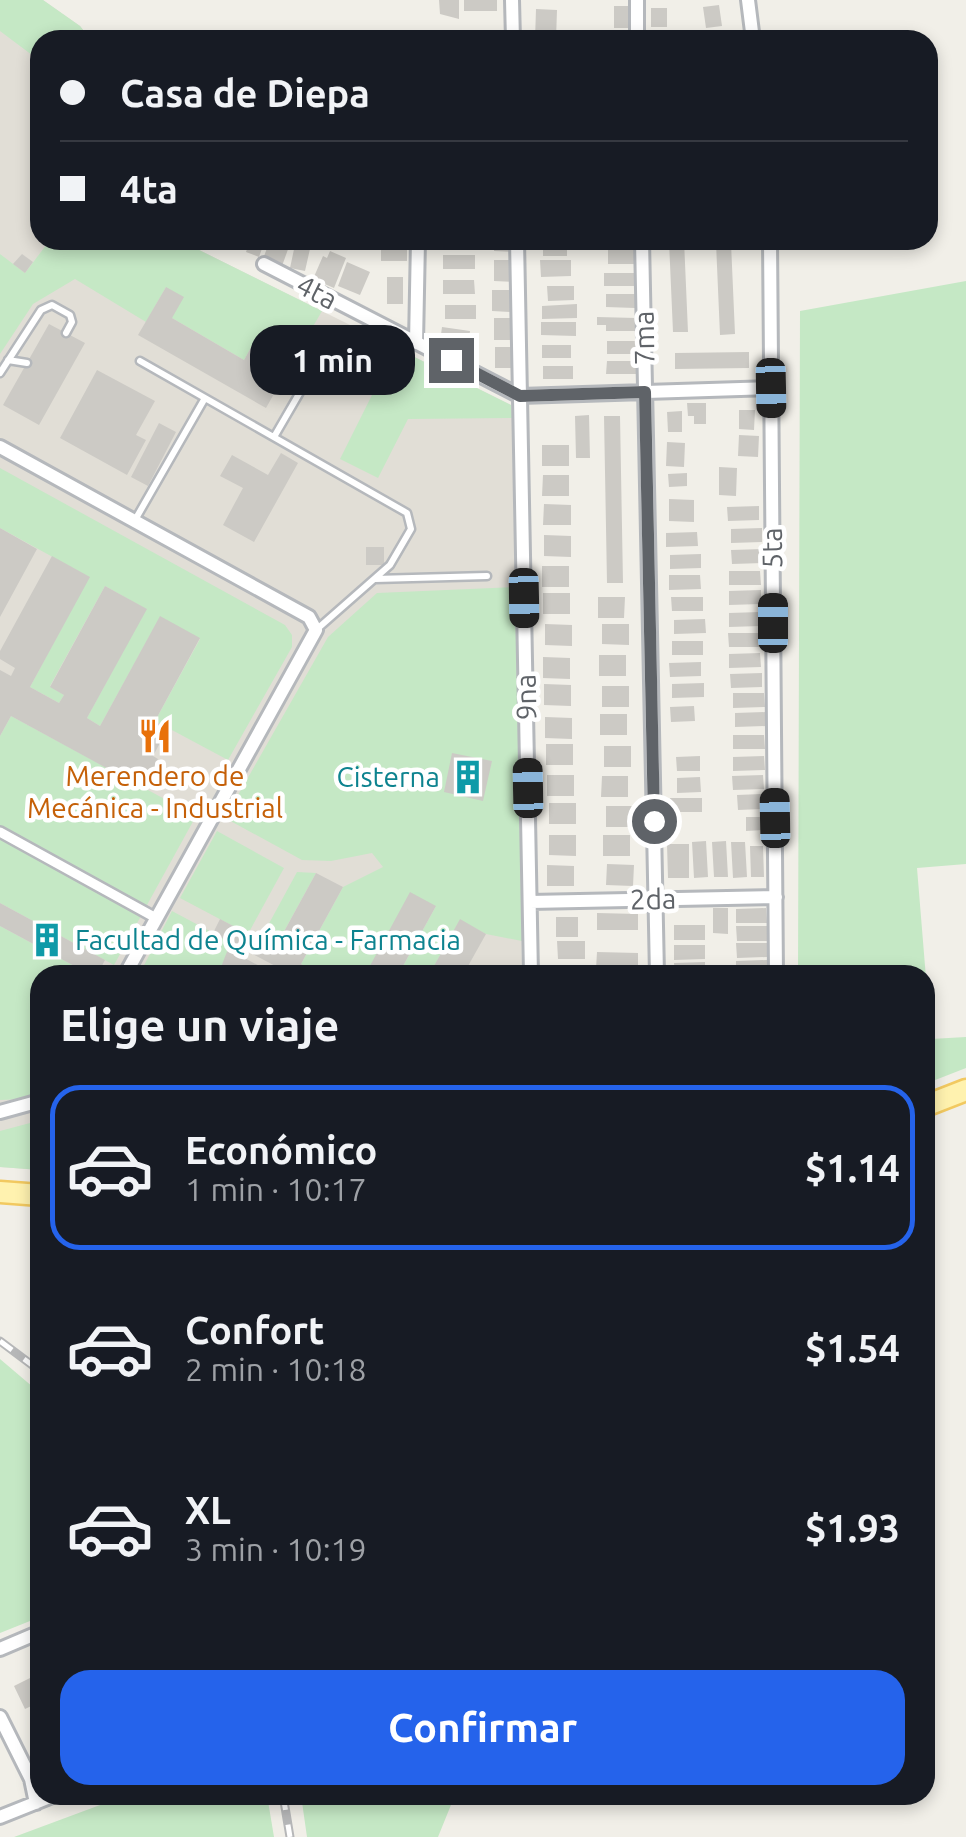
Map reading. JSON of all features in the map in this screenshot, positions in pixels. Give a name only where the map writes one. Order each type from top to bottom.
[{"type":"main road","points":[[935,1102],[966,1090]]},
{"type":"main road","points":[[0,1192],[30,1194]]},
{"type":"street","points":[[512,0],[513,30]]},
{"type":"street","points":[[636,0],[638,30]]},
{"type":"street","points":[[748,0],[752,30]]},
{"type":"street","points":[[416,342],[418,250]]},
{"type":"street","name":"9na","points":[[517,250],[532,965]]},
{"type":"street","name":"7ma","points":[[642,250],[657,965]]},
{"type":"street","name":"5ta","points":[[770,250],[776,965]]},
{"type":"street","name":"4ta","points":[[264,264],[520,396],[771,388]]},
{"type":"street","points":[[0,447],[309,617],[316,630],[130,965]]},
{"type":"street","points":[[0,832],[156,918]]},
{"type":"street","name":"2da","points":[[530,902],[776,897]]},
{"type":"street","points":[[0,1112],[30,1104]]},
{"type":"street","points":[[0,1649],[30,1636]]},
{"type":"street","points":[[0,1717],[30,1777]]},
{"type":"street","points":[[0,1817],[30,1804]]},
{"type":"lane","points":[[0,373],[42,310],[52,306],[70,315],[72,322],[66,333]]},
{"type":"lane","points":[[274,437],[328,344]]},
{"type":"lane","points":[[8,360],[26,364]]},
{"type":"lane","points":[[140,361],[407,513],[411,529],[390,565],[316,630]]},
{"type":"lane","points":[[134,522],[204,398]]},
{"type":"lane","points":[[374,579],[487,576]]},
{"type":"shaded area","points":[[0,0],[43,0],[83,30],[30,30],[30,250],[199,250],[511,405],[522,965],[30,965],[30,1169],[0,1167]]},
{"type":"green space","points":[[0,0],[43,0],[83,30],[30,30],[30,54],[0,31]]},
{"type":"green space","points":[[42,250],[199,250],[322,311],[294,359],[257,337],[244,360],[172,318],[166,287],[146,322],[75,279],[33,304],[0,354],[0,254],[25,273]]},
{"type":"green space","points":[[966,281],[966,864],[917,868],[925,965],[798,965],[800,311]]},
{"type":"green space","points":[[350,325],[511,405],[512,418],[408,419],[378,478],[340,459],[373,393],[328,370]]},
{"type":"green space","points":[[0,468],[285,625],[292,635],[292,647],[228,760],[155,721],[200,639],[160,617],[100,726],[87,718],[146,609],[105,586],[50,686],[64,695],[59,703],[30,687],[89,577],[0,528]]},
{"type":"green space","points":[[515,587],[522,941],[486,934],[460,920],[435,965],[404,965],[436,906],[375,965],[303,965],[343,887],[383,867],[372,853],[331,861],[302,860],[225,818],[328,637],[377,593]]},
{"type":"green space","points":[[11,716],[196,816],[114,965],[0,903],[0,736]]},
{"type":"green space","points":[[217,831],[284,868],[248,934],[180,898]]},
{"type":"green space","points":[[297,872],[316,873],[275,948],[260,940]]},
{"type":"green space","points":[[172,911],[232,943],[222,965],[144,965]]},
{"type":"green space","points":[[0,926],[72,965],[30,965],[30,1095],[0,1100]]},
{"type":"green space","points":[[966,1037],[966,1068],[935,1080],[935,1039]]},
{"type":"green space","points":[[30,1123],[30,1169],[0,1167],[0,1131]]},
{"type":"green space","points":[[0,1359],[30,1384],[30,1621],[0,1633]]},
{"type":"green space","points":[[100,1805],[269,1805],[274,1837],[14,1837]]},
{"type":"green space","points":[[302,1805],[451,1805],[438,1837],[307,1837]]},
{"type":"building","points":[[439,0],[459,0],[459,19],[440,14]]},
{"type":"building","points":[[464,0],[497,0],[497,11],[464,11]]},
{"type":"building","points":[[719,5],[722,26],[706,28],[703,7]]},
{"type":"building","points":[[614,6],[629,6],[629,28],[614,28]]},
{"type":"building","points":[[651,8],[667,8],[667,27],[651,27]]},
{"type":"building","points":[[536,9],[557,10],[556,30],[535,30]]},
{"type":"building","points":[[247,250],[261,250],[259,257]]},
{"type":"building","points":[[266,250],[288,250],[282,266],[263,259]]},
{"type":"building","points":[[294,250],[310,250],[305,271],[290,268]]},
{"type":"building","points":[[381,250],[407,250],[407,261],[381,261]]},
{"type":"building","points":[[543,250],[567,250],[567,256],[543,256]]},
{"type":"building","points":[[608,250],[635,250],[635,264],[608,264]]},
{"type":"building","points":[[669,250],[684,250],[688,332],[673,332]]},
{"type":"building","points":[[716,250],[731,250],[735,334],[720,335]]},
{"type":"building","points":[[330,251],[346,258],[334,288],[313,279],[323,256],[327,258]]},
{"type":"building","points":[[22,254],[33,262],[25,273],[13,264]]},
{"type":"building","points":[[443,255],[475,255],[475,269],[443,269]]},
{"type":"building","points":[[494,260],[514,260],[514,282],[494,281]]},
{"type":"building","points":[[540,260],[571,260],[571,276],[541,277]]},
{"type":"building","points":[[347,262],[370,272],[360,295],[338,286]]},
{"type":"building","points":[[604,273],[634,273],[634,286],[604,286]]},
{"type":"building","points":[[387,277],[403,277],[403,304],[387,304]]},
{"type":"building","points":[[443,280],[474,280],[475,294],[443,294]]},
{"type":"building","points":[[547,286],[574,286],[574,300],[548,301]]},
{"type":"building","points":[[166,287],[184,297],[172,318],[244,360],[257,337],[294,358],[266,408],[138,335]]},
{"type":"building","points":[[492,290],[512,290],[512,312],[492,311]]},
{"type":"building","points":[[606,294],[635,294],[635,308],[606,307]]},
{"type":"building","points":[[577,304],[577,318],[542,319],[542,306]]},
{"type":"building","points":[[445,305],[476,305],[476,319],[445,319]]},
{"type":"building","points":[[597,317],[636,318],[636,331],[606,331],[606,325],[597,325]]},
{"type":"building","points":[[494,318],[514,318],[514,340],[494,340]]},
{"type":"building","points":[[541,322],[576,322],[576,336],[541,335]]},
{"type":"building","points":[[49,324],[85,343],[39,425],[3,405]]},
{"type":"building","points":[[442,327],[470,331],[468,346],[440,342]]},
{"type":"building","points":[[607,341],[637,341],[636,354],[607,354]]},
{"type":"building","points":[[542,345],[571,345],[571,358],[542,358]]},
{"type":"building","points":[[495,347],[515,347],[515,368],[495,368]]},
{"type":"building","points":[[749,352],[749,368],[675,369],[675,353]]},
{"type":"building","points":[[607,361],[636,361],[636,374],[606,374]]},
{"type":"building","points":[[543,366],[573,366],[573,379],[543,379]]},
{"type":"building","points":[[97,370],[155,401],[136,435],[146,440],[127,475],[60,438]]},
{"type":"building","points":[[687,403],[706,403],[706,424],[694,424],[694,416],[688,416]]},
{"type":"building","points":[[739,410],[755,410],[754,430],[739,429]]},
{"type":"building","points":[[682,411],[682,432],[668,432],[667,412]]},
{"type":"building","points":[[589,415],[590,458],[576,458],[575,416]]},
{"type":"building","points":[[604,416],[620,416],[623,583],[607,583]]},
{"type":"building","points":[[159,423],[176,432],[148,486],[131,477]]},
{"type":"building","points":[[739,435],[759,436],[758,457],[738,456]]},
{"type":"building","points":[[667,442],[685,443],[684,467],[666,466]]},
{"type":"building","points":[[542,445],[569,445],[569,466],[542,466]]},
{"type":"building","points":[[281,453],[298,463],[254,542],[223,525],[243,488],[220,476],[232,455],[268,475]]},
{"type":"building","points":[[719,467],[737,468],[736,496],[719,495]]},
{"type":"building","points":[[687,473],[687,486],[669,487],[668,474]]},
{"type":"building","points":[[543,475],[569,475],[569,496],[542,496]]},
{"type":"building","points":[[669,499],[694,500],[694,522],[669,521]]},
{"type":"building","points":[[544,504],[571,505],[571,525],[543,525]]},
{"type":"building","points":[[759,506],[759,520],[728,521],[727,507]]},
{"type":"building","points":[[0,528],[37,549],[0,617]]},
{"type":"building","points":[[762,528],[762,542],[731,543],[731,529]]},
{"type":"building","points":[[697,532],[698,546],[666,547],[666,533]]},
{"type":"building","points":[[544,535],[571,536],[571,557],[544,556]]},
{"type":"building","points":[[366,547],[384,547],[384,565],[366,565]]},
{"type":"building","points":[[763,549],[763,563],[732,564],[731,550]]},
{"type":"building","points":[[701,554],[701,568],[670,569],[670,555]]},
{"type":"building","points":[[52,556],[90,577],[30,687],[59,703],[64,695],[50,687],[105,586],[147,609],[87,718],[100,726],[160,616],[200,638],[155,721],[168,728],[153,756],[158,759],[143,788],[11,716],[0,736],[0,670],[11,676],[15,668],[0,659],[0,651]]},
{"type":"building","points":[[542,566],[569,566],[569,587],[542,587]]},
{"type":"building","points":[[729,571],[760,571],[761,585],[729,585]]},
{"type":"building","points":[[669,575],[700,575],[701,589],[669,590]]},
{"type":"building","points":[[761,590],[761,604],[729,605],[729,591]]},
{"type":"building","points":[[543,593],[570,593],[570,614],[543,614]]},
{"type":"building","points":[[598,597],[625,597],[624,618],[598,618]]},
{"type":"building","points":[[671,597],[703,597],[703,611],[672,611]]},
{"type":"building","points":[[760,612],[761,626],[729,627],[729,613]]},
{"type":"building","points":[[705,619],[706,633],[674,634],[674,620]]},
{"type":"building","points":[[545,624],[572,625],[572,646],[545,645]]},
{"type":"building","points":[[602,624],[629,624],[629,645],[602,644]]},
{"type":"building","points":[[728,633],[759,633],[760,647],[729,647]]},
{"type":"building","points":[[672,641],[703,641],[703,655],[672,655]]},
{"type":"building","points":[[760,653],[761,667],[729,668],[729,654]]},
{"type":"building","points":[[599,655],[626,655],[626,676],[599,676]]},
{"type":"building","points":[[543,657],[570,658],[570,679],[543,678]]},
{"type":"building","points":[[701,662],[701,676],[670,677],[669,663]]},
{"type":"building","points":[[762,673],[762,687],[731,688],[730,674]]},
{"type":"building","points":[[704,683],[704,697],[672,698],[672,684]]},
{"type":"building","points":[[544,684],[571,685],[571,706],[544,705]]},
{"type":"building","points":[[602,686],[629,686],[629,707],[602,707]]},
{"type":"building","points":[[733,693],[764,693],[765,707],[733,708]]},
{"type":"building","points":[[694,706],[695,721],[671,722],[670,707]]},
{"type":"building","points":[[766,712],[766,726],[735,727],[735,713]]},
{"type":"building","points":[[600,714],[627,714],[627,735],[600,735]]},
{"type":"building","points":[[545,717],[572,718],[572,739],[545,738]]},
{"type":"building","points":[[733,735],[764,735],[765,749],[733,749]]},
{"type":"building","points":[[546,744],[573,744],[573,765],[546,765]]},
{"type":"building","points":[[604,746],[631,746],[631,767],[604,767]]},
{"type":"building","name":"Cisterna","points":[[452,753],[492,761],[483,801],[444,792]]},
{"type":"building","points":[[700,756],[700,771],[677,771],[676,757]]},
{"type":"building","points":[[764,756],[765,770],[733,771],[733,757]]},
{"type":"building","points":[[547,775],[574,775],[574,796],[547,796]]},
{"type":"building","points":[[763,775],[764,789],[733,790],[732,776]]},
{"type":"building","points":[[602,776],[628,776],[628,797],[601,797]]},
{"type":"building","points":[[700,777],[701,792],[677,793],[677,778]]},
{"type":"building","points":[[761,794],[762,809],[738,810],[737,795]]},
{"type":"building","points":[[670,798],[702,798],[702,812],[671,812]]},
{"type":"building","points":[[549,803],[576,803],[576,824],[549,824]]},
{"type":"building","points":[[606,806],[633,806],[633,827],[606,827]]},
{"type":"building","points":[[746,817],[762,817],[763,830],[746,831]]},
{"type":"building","points":[[549,835],[576,835],[576,856],[549,855]]},
{"type":"building","points":[[603,835],[630,835],[630,856],[603,856]]},
{"type":"building","points":[[706,841],[708,877],[694,878],[692,842]]},
{"type":"building","points":[[726,841],[728,877],[714,877],[712,842]]},
{"type":"building","points":[[731,842],[745,842],[747,877],[733,878]]},
{"type":"building","points":[[667,844],[689,844],[689,878],[668,878]]},
{"type":"building","points":[[750,846],[763,846],[764,877],[751,877]]},
{"type":"building","points":[[607,864],[634,865],[633,886],[606,885]]},
{"type":"building","points":[[547,865],[574,866],[574,886],[547,886]]},
{"type":"building","points":[[316,873],[343,887],[303,965],[273,965],[243,949],[239,955],[258,965],[222,965],[228,949],[232,951],[235,945],[213,933],[220,919],[275,948]]},
{"type":"building","points":[[410,892],[436,906],[404,965],[370,965]]},
{"type":"building","name":"Facultad de Química - Farmacia","points":[[0,903],[105,960],[102,965],[72,965],[0,926]]},
{"type":"building","points":[[713,908],[728,908],[728,934],[713,933]]},
{"type":"building","points":[[766,908],[767,923],[736,923],[736,909]]},
{"type":"building","points":[[597,913],[638,914],[638,930],[597,930]]},
{"type":"building","points":[[556,917],[578,917],[578,937],[556,937]]},
{"type":"building","points":[[460,919],[486,934],[469,965],[435,965]]},
{"type":"building","points":[[674,925],[705,925],[705,940],[674,940]]},
{"type":"building","points":[[736,926],[767,926],[767,941],[737,941]]},
{"type":"building","points":[[557,941],[585,941],[585,959],[558,959]]},
{"type":"building","points":[[736,943],[767,943],[767,957],[737,958]]},
{"type":"building","points":[[674,945],[705,945],[705,959],[674,960]]},
{"type":"building","points":[[597,952],[638,953],[638,965],[596,965]]},
{"type":"building","points":[[767,960],[767,965],[736,965],[736,961]]},
{"type":"building","points":[[705,962],[705,965],[674,965]]},
{"type":"building","points":[[30,1678],[30,1707],[25,1709],[14,1686]]},
{"type":"railway","points":[[0,1341],[30,1364]]},
{"type":"railway","points":[[285,1805],[290,1837]]},
{"type":"place","name":"Merendero de Mecánica - Industrial","points":[[155,736]]},
{"type":"place","name":"Cisterna","points":[[468,777]]},
{"type":"place","name":"Facultad de Química - Farmacia","points":[[47,940]]},
{"type":"route","points":[[451,360],[520,396],[645,392],[654,821]]}]
